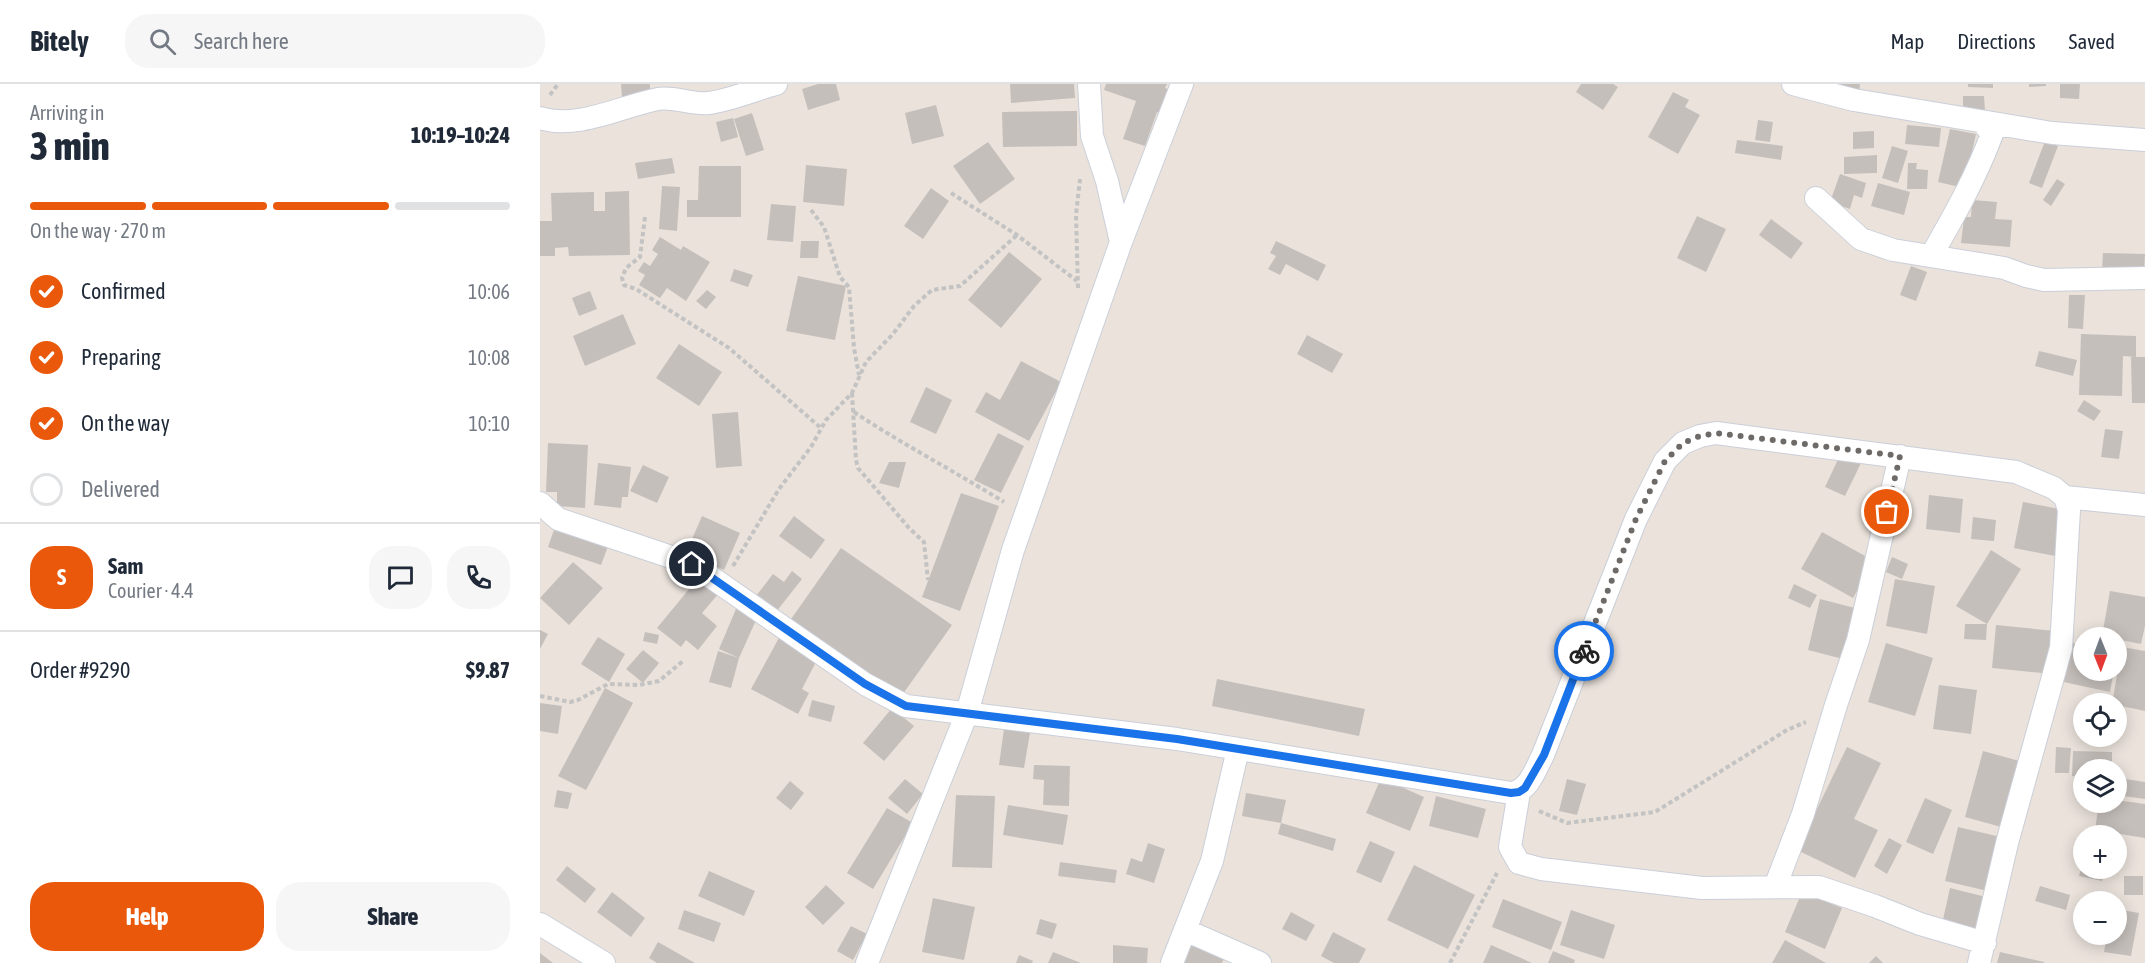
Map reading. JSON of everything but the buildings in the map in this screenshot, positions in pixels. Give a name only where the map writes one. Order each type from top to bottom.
[{"type":"street","points":[[540,118],[562,121],[596,117],[660,98],[694,104],[710,103],[776,84]]},
{"type":"street","points":[[1089,84],[1092,136],[1107,181],[1121,242]]},
{"type":"street","points":[[867,963],[967,713],[1013,550],[1121,242],[1182,84]]},
{"type":"street","points":[[1793,84],[1854,100],[1982,122],[2052,133],[2145,140]]},
{"type":"street","points":[[1931,256],[1968,192],[1985,154],[1992,134],[1982,122]]},
{"type":"street","points":[[1816,198],[1861,239],[1893,250],[2004,268],[2044,280],[2145,278]]},
{"type":"street","points":[[2065,497],[2069,510],[2061,648],[2007,843],[1982,953],[1920,924],[1819,887],[1702,888],[1541,869],[1519,863],[1510,848],[1519,797],[1544,755],[1636,519],[1665,461],[1683,443],[1716,433],[1900,456],[2016,472],[2054,488],[2065,497],[2145,505]]},
{"type":"street","points":[[1775,887],[1803,814],[1858,640],[1900,456]]},
{"type":"street","points":[[540,503],[558,519],[692,564],[865,684],[906,706],[1177,739],[1511,793],[1519,797]]},
{"type":"street","points":[[1172,963],[1212,861],[1238,749]]},
{"type":"street","points":[[540,924],[604,963]]},
{"type":"street","points":[[1185,930],[1260,963]]},
{"type":"path","points":[[1078,290],[1076,215],[1081,172]]},
{"type":"path","points":[[951,194],[1017,235],[1078,281]]},
{"type":"path","points":[[811,210],[824,226],[840,276],[849,287],[854,348],[859,376]]},
{"type":"path","points":[[645,217],[640,257],[626,268],[622,278],[624,285],[636,289],[729,348],[821,428]]},
{"type":"path","points":[[722,585],[779,489],[811,447],[826,420],[852,393],[866,362],[914,306],[932,290],[960,286],[1017,235]]},
{"type":"path","points":[[852,393],[858,468],[909,528],[924,542],[928,580]]},
{"type":"path","points":[[853,411],[894,438],[948,467],[1025,515]]},
{"type":"path","points":[[540,696],[570,702],[608,684],[639,685],[659,681],[683,661]]},
{"type":"path","points":[[1519,797],[1567,823],[1655,812],[1787,730],[1812,720],[1836,705]]},
{"type":"path","points":[[1450,963],[1510,848]]},
{"type":"way so far","points":[[1584,651],[1636,519],[1665,461],[1683,443],[1716,433],[1900,456],[1887,512]]},
{"type":"route","points":[[692,564],[865,684],[906,706],[1177,739],[1511,793],[1525,788],[1544,755],[1584,651]]}]
